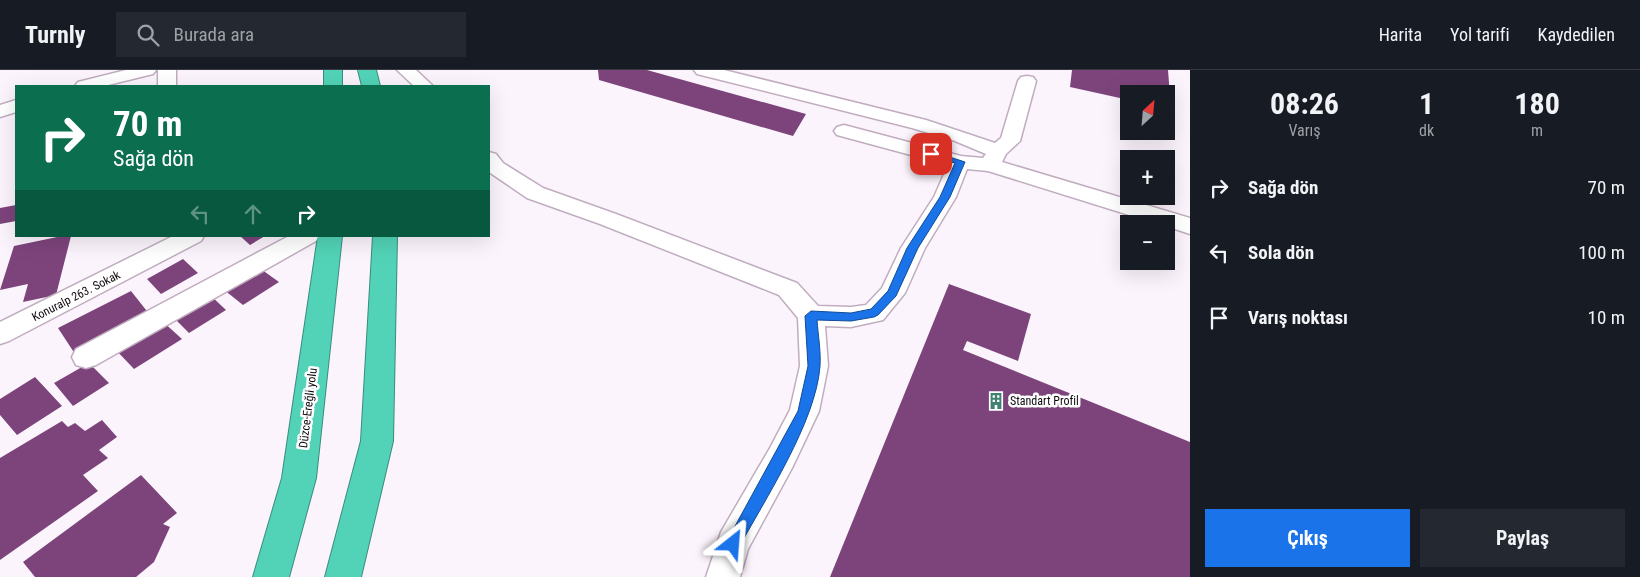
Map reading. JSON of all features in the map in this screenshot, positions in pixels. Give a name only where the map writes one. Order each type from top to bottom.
[{"type":"highway","points":[[333,70],[334,85]]},
{"type":"highway","points":[[367,70],[371,85]]},
{"type":"highway","name":"Düzce-Ereğli yolu","points":[[271,577],[299,478],[330,237]]},
{"type":"highway","points":[[343,577],[377,441],[385,237]]},
{"type":"street","points":[[88,85],[147,70]]},
{"type":"street","points":[[167,70],[167,85]]},
{"type":"street","points":[[406,70],[423,85]]},
{"type":"street","points":[[703,70],[919,124],[962,137],[993,158],[1190,226]]},
{"type":"street","points":[[844,130],[960,162],[993,158],[1010,141],[1027,82]]},
{"type":"street","points":[[0,111],[15,106]]},
{"type":"street","points":[[490,159],[496,167],[535,193],[608,219],[788,289],[811,316],[814,366],[804,411],[781,458],[733,544],[723,577]]},
{"type":"street","points":[[811,316],[851,317],[874,312],[892,293],[912,248],[945,197],[960,162]]},
{"type":"street","name":"Konuralp 263. Sokak","points":[[0,334],[152,247],[189,237]]},
{"type":"street","points":[[86,357],[306,237]]},
{"type":"building","points":[[598,70],[647,70],[806,114],[793,136],[599,80]]},
{"type":"building","points":[[1072,70],[1168,70],[1169,85],[1120,85],[1120,98],[1070,87]]},
{"type":"building","points":[[15,205],[15,221],[0,224],[0,208]]},
{"type":"building","points":[[57,237],[71,237],[56,295],[23,302],[28,284],[0,290],[14,246]]},
{"type":"building","points":[[241,237],[263,237],[250,245]]},
{"type":"building","points":[[183,259],[198,273],[161,294],[147,279]]},
{"type":"building","points":[[258,267],[279,282],[243,305],[223,289]]},
{"type":"building","name":"Standart Profil","points":[[949,284],[1031,314],[1018,361],[967,341],[963,350],[1190,442],[1190,577],[830,577]]},
{"type":"building","points":[[131,291],[150,315],[75,354],[58,328]]},
{"type":"building","points":[[209,294],[226,310],[189,333],[172,316]]},
{"type":"building","points":[[161,320],[182,339],[134,369],[114,348]]},
{"type":"building","points":[[89,363],[109,383],[73,406],[54,383]]},
{"type":"building","points":[[35,377],[62,406],[17,435],[0,415],[0,399]]},
{"type":"building","points":[[102,420],[117,437],[99,450],[108,458],[83,475],[98,491],[0,560],[0,458],[62,421],[68,427],[75,423],[85,431]]},
{"type":"building","points":[[141,475],[177,513],[163,524],[170,527],[154,562],[136,577],[35,577],[23,562]]},
{"type":"place","name":"Standart Profil","points":[[996,401]]},
{"type":"route","points":[[733,544],[781,458],[804,411],[814,366],[811,316],[851,317],[874,312],[892,293],[912,248],[945,197],[960,162],[931,154]]}]
